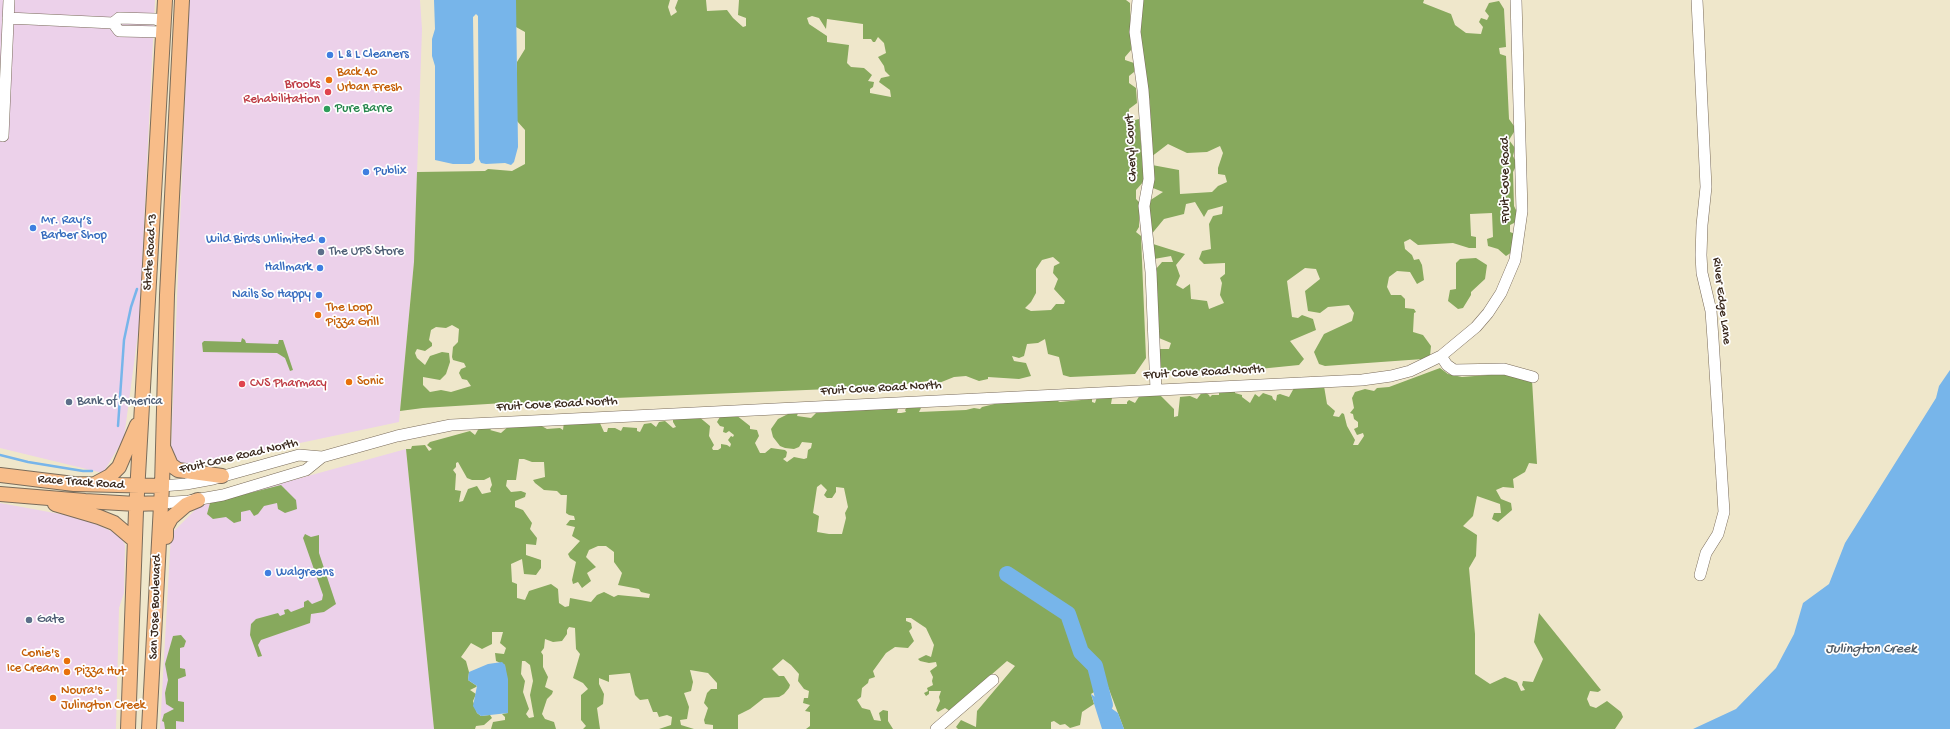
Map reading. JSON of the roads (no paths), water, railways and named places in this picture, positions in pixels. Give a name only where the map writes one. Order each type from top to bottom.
[{"type":"main road","name":"State Road 13","points":[[136,504],[156,179],[165,0]]},
{"type":"main road","name":"State Road 13","points":[[162,486],[167,295],[182,0]]},
{"type":"main road","points":[[164,27],[180,34]]},
{"type":"main road","points":[[156,179],[163,196],[172,206]]},
{"type":"main road","points":[[150,270],[157,277],[167,295]]},
{"type":"main road","points":[[92,485],[110,476],[119,467],[141,414]]},
{"type":"main road","points":[[163,446],[171,465],[178,470],[222,476]]},
{"type":"main road","name":"Race Track Road","points":[[0,475],[92,485],[137,487],[162,486]]},
{"type":"main road","name":"San Jose Boulevard","points":[[149,729],[162,486]]},
{"type":"main road","name":"Race Track Road","points":[[0,494],[38,498],[136,504],[161,503]]},
{"type":"main road","points":[[38,498],[114,523],[134,540]]},
{"type":"main road","points":[[153,676],[160,670],[166,527],[170,518],[178,510],[198,500]]},
{"type":"main road","name":"San Jose Boulevard","points":[[128,729],[136,504]]},
{"type":"street","points":[[3,136],[9,0]]},
{"type":"street","name":"Cheryl Court","points":[[1138,0],[1135,32],[1143,90],[1149,179],[1144,206],[1151,272],[1156,390]]},
{"type":"street","name":"Fruit Cove Road","points":[[1441,356],[1470,332],[1488,313],[1507,281],[1518,246],[1522,211],[1516,0]]},
{"type":"street","name":"River Edge Lane","points":[[1697,0],[1706,187],[1702,225],[1701,255],[1702,273],[1710,312],[1713,339],[1724,512],[1722,524],[1718,534],[1706,553],[1700,576]]},
{"type":"street","points":[[8,18],[113,23],[119,18],[155,19],[164,27]]},
{"type":"street","points":[[1441,356],[1447,365],[1454,370],[1504,370],[1533,377]]},
{"type":"street","name":"Fruit Cove Road North","points":[[162,486],[186,484],[222,476],[299,455],[322,457],[397,436],[451,425],[1362,380],[1410,370],[1441,356]]},
{"type":"street","name":"Fruit Cove Road North","points":[[161,503],[223,496],[306,470],[322,457]]},
{"type":"street","points":[[936,729],[993,680]]},
{"type":"water","points":[[434,0],[516,0],[518,147],[514,162],[511,165],[505,163],[486,164],[481,163],[479,159],[478,16],[476,14],[473,17],[475,160],[470,164],[453,164],[435,160],[435,66],[432,56],[432,39],[435,29]]},
{"type":"water","name":"Julington Creek","points":[[1950,370],[1950,729],[1693,729],[1736,709],[1776,668],[1794,634],[1803,603],[1829,584],[1845,543],[1936,398],[1939,386]]},
{"type":"water","points":[[502,662],[505,665],[508,679],[508,713],[481,716],[477,713],[473,706],[477,686],[468,680],[469,672],[488,664]]},
{"type":"water","points":[[1091,694],[1118,713],[1124,729],[1102,729]]},
{"type":"waterway","points":[[118,426],[124,340],[131,307],[137,289]]},
{"type":"waterway","points":[[0,455],[28,462],[83,471],[92,471]]},
{"type":"waterway","points":[[1007,574],[1068,614],[1081,652],[1095,666],[1105,705]]},
{"type":"place","name":"L & L Cleaners","points":[[330,55]]},
{"type":"place","name":"Back 40 Urban Fresh","points":[[329,80]]},
{"type":"place","name":"Brooks Rehabilitation","points":[[328,92]]},
{"type":"place","name":"Pure Barre","points":[[327,109]]},
{"type":"place","name":"Publix","points":[[366,172]]},
{"type":"place","name":"Mr. Ray’s Barber Shop","points":[[33,228]]},
{"type":"place","name":"Wild Birds Unlimited","points":[[322,240]]},
{"type":"place","name":"The UPS Store","points":[[321,252]]},
{"type":"place","name":"Hallmark","points":[[320,268]]},
{"type":"place","name":"Nails So Happy","points":[[319,295]]},
{"type":"place","name":"The Loop Pizza Grill","points":[[318,315]]},
{"type":"place","name":"Sonic","points":[[349,382]]},
{"type":"place","name":"CVS Pharmacy","points":[[242,384]]},
{"type":"place","name":"Bank of America","points":[[69,402]]},
{"type":"place","name":"Walgreens","points":[[268,573]]},
{"type":"place","name":"Gate","points":[[29,620]]},
{"type":"place","name":"Conie's Ice Cream","points":[[67,661]]},
{"type":"place","name":"Pizza Hut","points":[[67,672]]},
{"type":"place","name":"Noura's - Julington Creek","points":[[53,698]]}]
